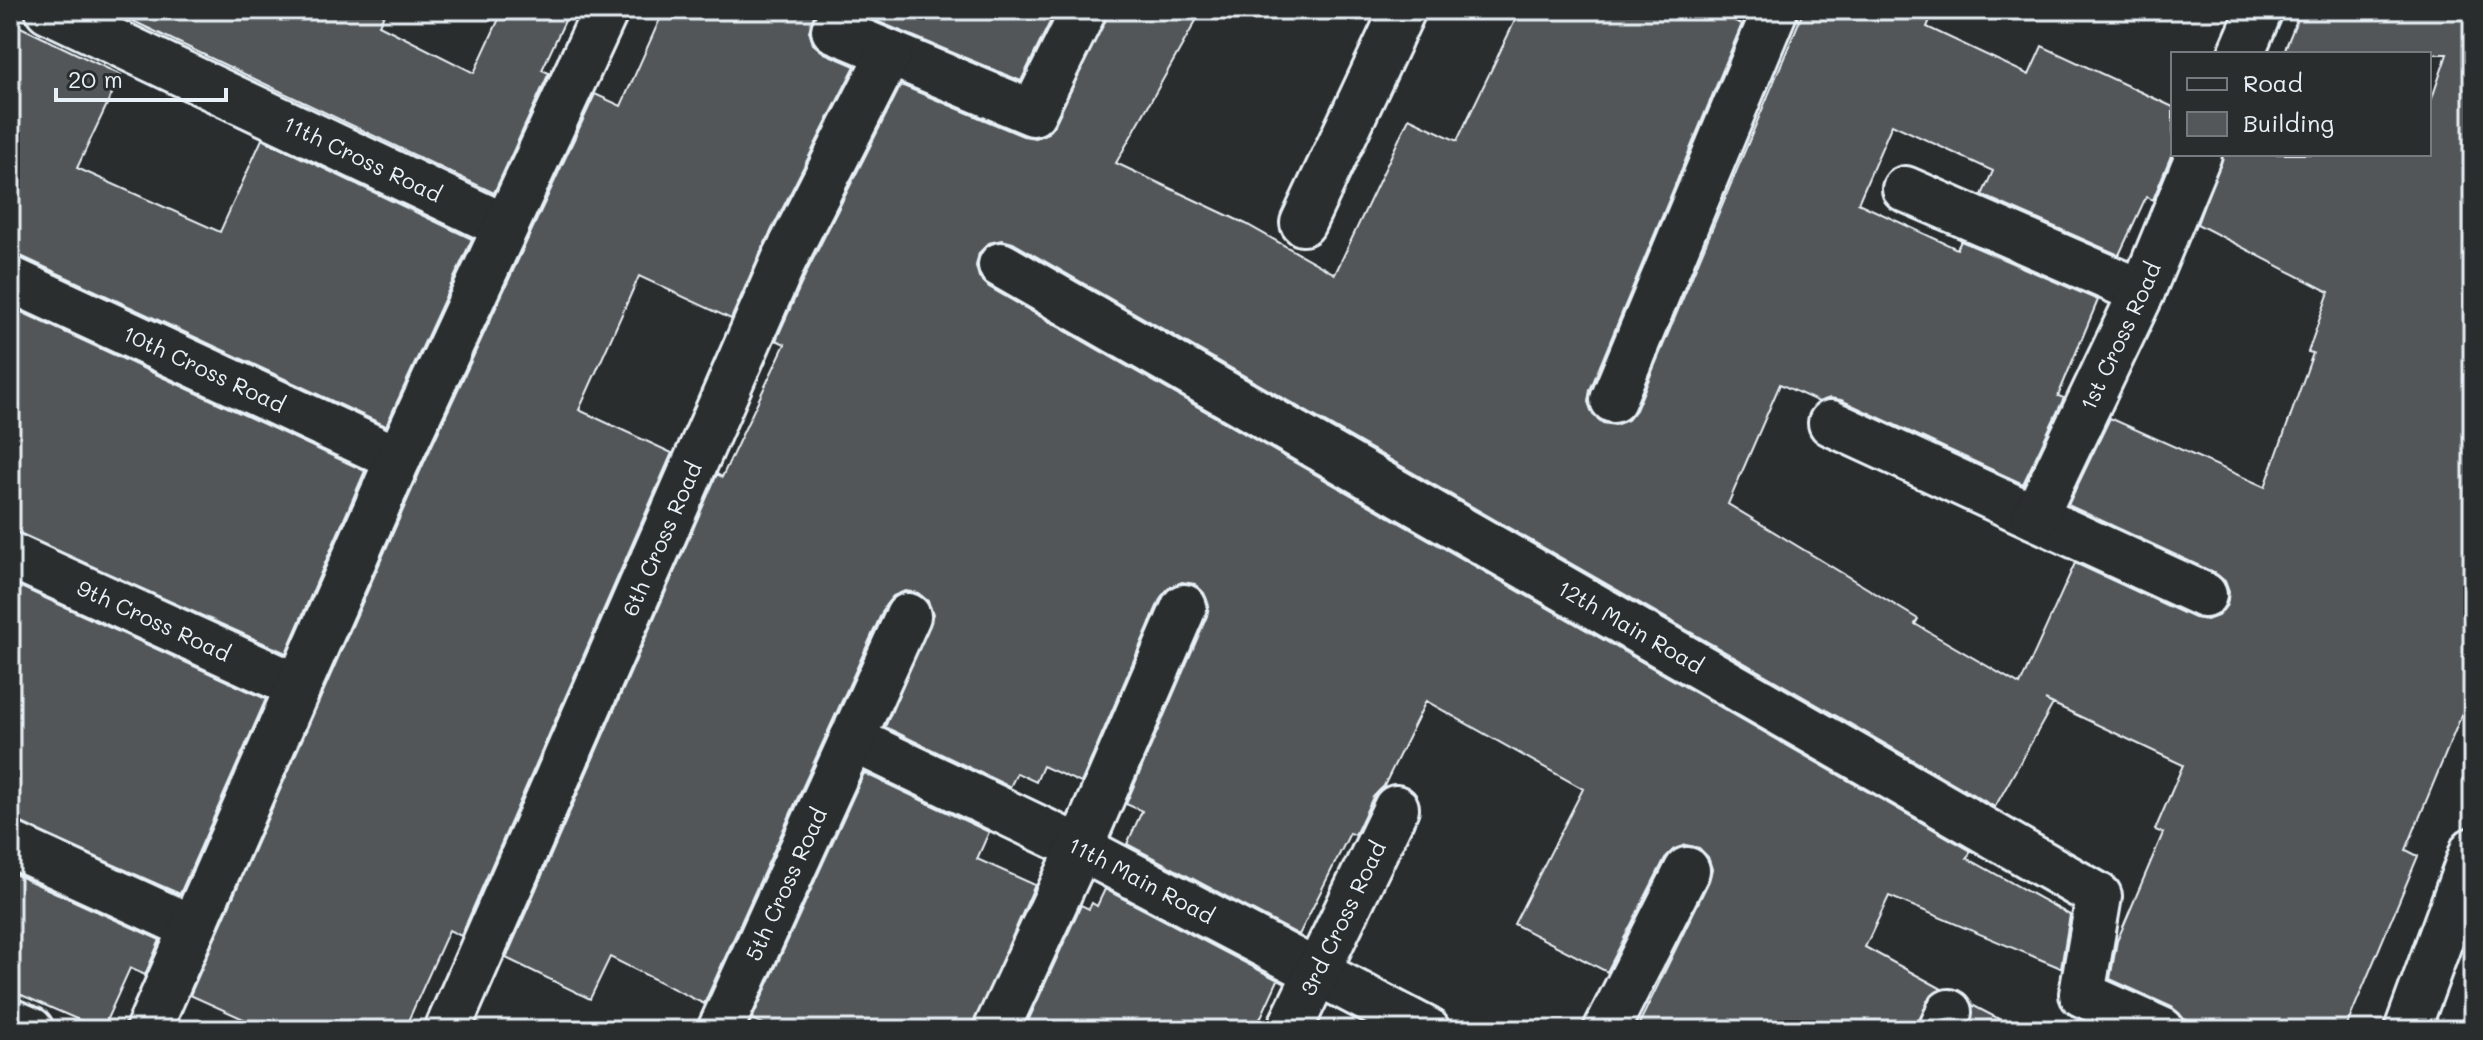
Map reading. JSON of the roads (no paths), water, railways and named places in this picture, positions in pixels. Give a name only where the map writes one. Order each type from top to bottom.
[{"type":"street","name":"11th Cross Road","points":[[48,10],[504,226]]},
{"type":"street","points":[[148,1030],[398,459],[606,10]]},
{"type":"street","points":[[844,10],[834,30],[1033,113],[1084,10]]},
{"type":"street","points":[[1303,223],[1403,10]]},
{"type":"street","points":[[1613,400],[1775,10]]},
{"type":"street","points":[[2242,52],[2260,10]]},
{"type":"street","name":"6th Cross Road","points":[[447,1030],[784,260],[889,54]]},
{"type":"street","name":"1st Cross Road","points":[[2035,517],[2142,292],[2198,156]]},
{"type":"street","points":[[1905,189],[2142,292]]},
{"type":"street","name":"12th Main Road","points":[[1001,265],[2099,896],[2082,994],[2162,1030]]},
{"type":"street","name":"10th Cross Road","points":[[10,279],[398,459]]},
{"type":"street","points":[[1831,423],[2204,595]]},
{"type":"street","name":"9th Cross Road","points":[[10,555],[297,686]]},
{"type":"street","points":[[996,1030],[1080,848],[1184,607]]},
{"type":"street","name":"5th Cross Road","points":[[720,1030],[908,616]]},
{"type":"street","name":"11th Main Road","points":[[852,739],[1080,848],[1427,1030]]},
{"type":"street","name":"3rd Cross Road","points":[[1289,1030],[1396,808]]},
{"type":"street","points":[[10,844],[191,927]]},
{"type":"street","points":[[2407,1030],[2473,850]]},
{"type":"street","points":[[1606,1030],[1687,870]]},
{"type":"street","points":[[10,1021],[31,1030]]}]
